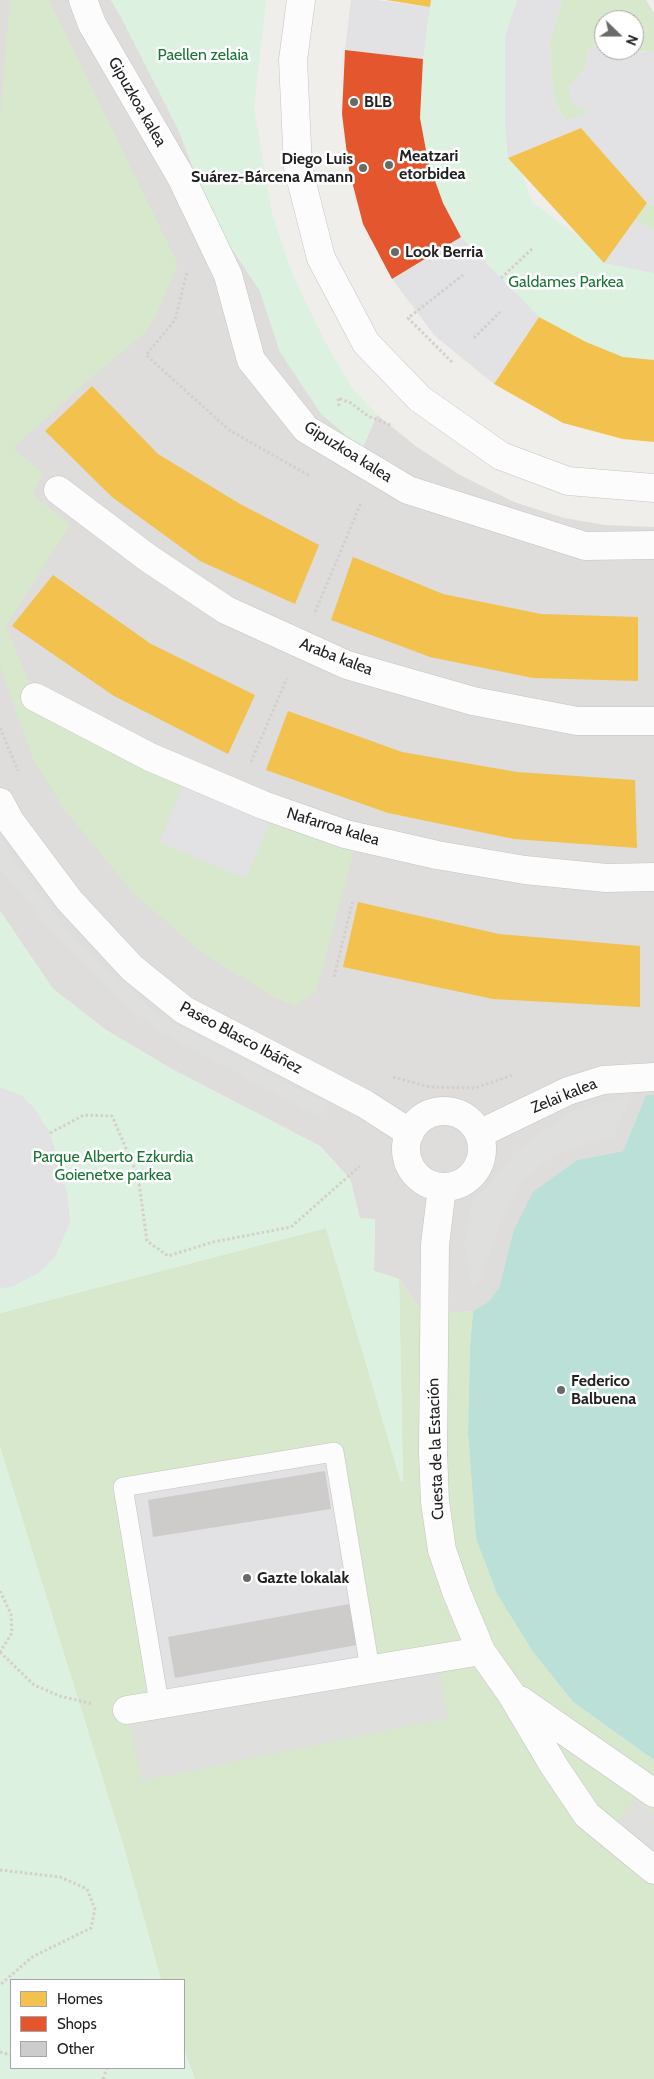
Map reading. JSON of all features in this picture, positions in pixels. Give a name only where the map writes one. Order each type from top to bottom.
[{"type":"street","name":"Gipuzkoa kalea","points":[[83,0],[92,24],[181,177],[228,275],[251,360],[306,430],[408,490],[585,546],[654,545]]},
{"type":"street","points":[[301,0],[294,60],[298,168],[321,258],[366,343],[420,399],[501,456],[568,480],[654,488]]},
{"type":"street","name":"Araba kalea","points":[[58,490],[148,558],[226,610],[347,665],[473,701],[577,721],[654,722]]},
{"type":"street","name":"Nafarroa kalea","points":[[35,697],[150,757],[238,795],[345,834],[437,855],[525,870],[606,878],[654,877]]},
{"type":"street","name":"Paseo Blasco Ibáñez","points":[[0,802],[10,821],[69,900],[132,968],[184,1010],[365,1104],[410,1132]]},
{"type":"street","name":"Zelai kalea","points":[[479,1134],[568,1092],[603,1080],[654,1077]]},
{"type":"street","points":[[438,1111],[451,1112],[462,1116],[472,1123],[479,1134],[482,1152],[476,1171],[461,1183],[452,1187],[430,1185],[420,1179],[412,1169],[407,1157],[406,1144],[410,1132],[422,1119],[438,1111]]},
{"type":"street","name":"Cuesta de la Estación","points":[[442,1187],[434,1245],[433,1453],[435,1502],[442,1550],[480,1650],[512,1694],[554,1766],[587,1814],[654,1870]]},
{"type":"street","points":[[127,1710],[159,1703],[480,1650]]},
{"type":"street","name":"Cuesta de la Estación","points":[[512,1694],[654,1793]]},
{"type":"lane","points":[[159,1703],[123,1487],[334,1452],[370,1669]]},
{"type":"path","points":[[501,278],[533,248]]},
{"type":"path","points":[[452,362],[408,318],[463,275]]},
{"type":"path","points":[[474,338],[500,312]]},
{"type":"path","points":[[238,795],[360,506]]},
{"type":"path","points":[[0,728],[20,777]]},
{"type":"path","points":[[334,977],[353,900]]},
{"type":"path","points":[[388,1076],[430,1087],[475,1088],[522,1072]]},
{"type":"path","points":[[50,1133],[84,1115],[112,1116],[138,1176],[147,1241],[168,1256],[213,1242],[291,1227],[360,1166]]},
{"type":"path","points":[[0,1591],[11,1614],[12,1634],[0,1652],[34,1685],[60,1696],[127,1710]]},
{"type":"path","points":[[0,1870],[60,1877],[88,1889],[95,1909],[91,1928],[32,1957],[0,1985]]},
{"type":"shaded area","points":[[0,0],[111,0],[178,129],[214,222],[260,291],[280,352],[362,449],[377,415],[417,447],[460,475],[514,502],[564,518],[605,525],[654,527],[654,1095],[646,1095],[623,1151],[577,1160],[513,1232],[499,1288],[488,1302],[473,1311],[424,1315],[399,1279],[374,1271],[375,1219],[360,1219],[350,1179],[320,1146],[170,1068],[106,1030],[53,989],[0,911]]},
{"type":"shaded area","points":[[351,0],[376,0],[430,7],[423,59],[345,50]]},
{"type":"shaded area","points":[[517,0],[562,0],[550,43],[551,76],[555,102],[565,121],[589,112],[572,105],[568,88],[586,67],[588,50],[594,45],[594,60],[644,60],[644,52],[654,52],[654,206],[647,203],[581,128],[508,158],[505,123],[505,36]]},
{"type":"shaded area","points":[[635,220],[654,230],[654,273],[604,263]]},
{"type":"shaded area","points":[[461,237],[539,317],[494,384],[435,336],[392,279]]},
{"type":"shaded area","points":[[184,783],[271,820],[246,879],[159,842]]},
{"type":"shaded area","points":[[0,835],[14,860],[74,938],[161,1017],[331,1106],[319,1117],[153,1028],[104,985],[40,917],[0,868]]},
{"type":"shaded area","points":[[0,1087],[21,1095],[34,1108],[50,1133],[67,1192],[70,1222],[56,1255],[40,1272],[11,1287],[0,1288]]},
{"type":"shaded area","points":[[631,1094],[615,1137],[583,1144],[553,1157],[519,1184],[501,1220],[481,1277],[472,1288],[464,1244],[472,1204],[517,1150],[568,1113]]},
{"type":"shaded area","name":"Federico Balbuena","points":[[646,1095],[654,1095],[654,1760],[573,1702],[533,1652],[497,1594],[476,1539],[468,1433],[470,1346],[473,1311],[488,1302],[499,1288],[513,1232],[533,1192],[577,1160],[623,1151]]},
{"type":"shaded area","name":"Gazte lokalak","points":[[334,1452],[370,1669],[159,1703],[123,1487]]},
{"type":"shaded area","points":[[434,1646],[448,1718],[141,1781],[127,1710]]},
{"type":"shaded area","points":[[635,1799],[654,1812],[654,1852],[616,1825]]},
{"type":"green space","points":[[10,0],[49,0],[178,264],[156,315],[145,333],[87,381],[13,448],[43,473],[33,494],[70,525],[6,626],[35,697],[184,783],[159,842],[271,820],[355,847],[316,992],[295,1006],[272,996],[200,951],[133,893],[64,809],[33,759],[0,666],[0,119]]},
{"type":"green space","name":"Paellen zelaia","points":[[111,0],[266,0],[254,108],[272,214],[291,271],[324,340],[352,388],[377,415],[362,449],[321,414],[280,352],[260,291],[214,222],[178,128]]},
{"type":"green space","name":"Galdames Parkea","points":[[431,0],[517,0],[505,36],[505,123],[532,202],[616,264],[654,273],[654,360],[623,357],[586,342],[539,317],[461,237],[443,203],[428,161],[420,118],[423,59]]},
{"type":"green space","points":[[562,0],[646,0],[654,13],[654,52],[644,51],[644,10],[594,10],[594,45],[588,50],[586,67],[568,88],[590,112],[565,121],[555,102],[551,76],[550,43]]},
{"type":"green space","points":[[647,203],[654,206],[654,230],[635,220]]},
{"type":"green space","name":"Parque Alberto Ezkurdia Goienetxe parkea","points":[[0,911],[53,989],[106,1030],[170,1068],[319,1146],[350,1179],[360,1218],[375,1219],[374,1271],[399,1279],[403,1482],[401,1482],[326,1228],[0,1313]]},
{"type":"green space","points":[[326,1228],[401,1482],[403,1482],[399,1279],[424,1315],[473,1311],[470,1346],[468,1433],[476,1539],[497,1594],[533,1652],[573,1702],[654,1760],[654,1812],[635,1799],[654,1852],[654,2079],[195,2079],[185,2053],[185,1979],[161,1979],[125,1851],[0,1447],[0,1313]]},
{"type":"green space","points":[[0,1447],[125,1851],[161,1979],[10,1979],[10,2069],[185,2069],[185,2053],[195,2079],[0,2079]]},
{"type":"building: Homes","points":[[386,0],[431,0],[430,7]]},
{"type":"building: Homes","points":[[581,128],[647,203],[604,263],[508,158]]},
{"type":"building: Homes","points":[[539,317],[586,342],[623,357],[654,360],[654,442],[623,439],[563,423],[494,384]]},
{"type":"building: Homes","points":[[92,386],[158,454],[240,504],[319,545],[295,604],[200,561],[112,497],[45,431]]},
{"type":"building: Homes","points":[[353,557],[443,594],[541,614],[638,617],[638,681],[533,678],[430,657],[331,620]]},
{"type":"building: Homes","points":[[53,575],[151,644],[255,695],[228,754],[114,696],[12,626]]},
{"type":"building: Homes","points":[[288,711],[402,752],[517,772],[635,780],[637,848],[514,839],[388,813],[266,770]]},
{"type":"building: Homes","points":[[358,902],[499,934],[640,946],[640,1007],[493,999],[343,967]]},
{"type":"building: Shops","name":"Meatzari etorbidea","points":[[345,50],[423,59],[420,118],[428,161],[443,203],[461,237],[392,279],[363,224],[349,170],[342,114]]},
{"type":"building: Other","points":[[325,1471],[331,1509],[153,1537],[148,1500]]},
{"type":"building: Other","points":[[349,1604],[357,1645],[175,1678],[168,1637]]},
{"type":"place","name":"BLB","points":[[354,102]]},
{"type":"place","name":"Meatzari etorbidea","points":[[389,165]]},
{"type":"place","name":"Diego Luis Suárez-Bárcena Amann","points":[[363,168]]},
{"type":"place","name":"Look Berria","points":[[395,252]]},
{"type":"place","name":"Federico Balbuena","points":[[561,1390]]},
{"type":"place","name":"Gazte lokalak","points":[[247,1578]]}]
